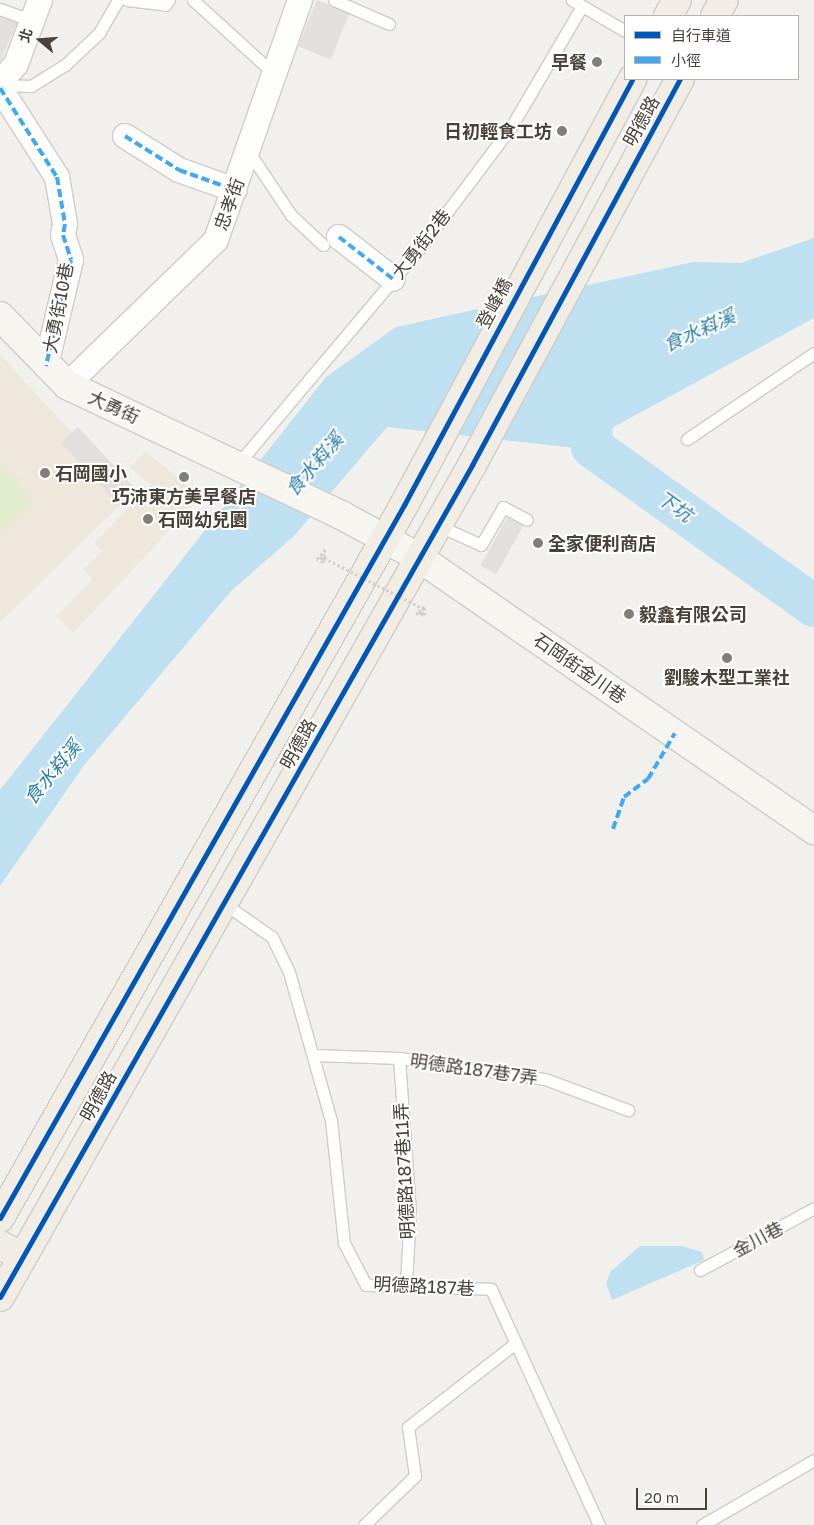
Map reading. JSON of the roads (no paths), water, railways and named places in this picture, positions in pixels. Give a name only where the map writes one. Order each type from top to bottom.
[{"type":"main road","points":[[669,15],[677,0]]},
{"type":"main road","points":[[716,15],[724,0]]},
{"type":"main road","name":"明德路","points":[[585,159],[631,80]]},
{"type":"main road","name":"明德路","points":[[0,1298],[12,1251],[226,905],[418,558],[472,465],[679,80]]},
{"type":"main road","name":"登峰橋","points":[[428,460],[585,159]]},
{"type":"main road","name":"明德路","points":[[0,1218],[428,460]]},
{"type":"street","name":"忠孝街","points":[[67,384],[216,240],[235,190],[272,72],[300,0]]},
{"type":"street","points":[[0,85],[16,64],[36,10]]},
{"type":"street","name":"大勇街10巷","points":[[0,85],[57,177],[65,224],[63,235],[71,260],[46,366]]},
{"type":"street","points":[[125,136],[179,170],[235,190]]},
{"type":"street","points":[[331,241],[394,279]]},
{"type":"street","name":"大勇街","points":[[0,316],[46,366],[67,384],[341,515]]},
{"type":"street","name":"石岡街金川巷","points":[[341,515],[418,558],[814,830]]},
{"type":"lane","points":[[0,85],[31,86],[65,65],[100,33],[118,0]]},
{"type":"lane","points":[[127,0],[164,6],[169,0]]},
{"type":"lane","points":[[193,0],[272,72]]},
{"type":"lane","points":[[334,0],[389,24]]},
{"type":"lane","points":[[577,3],[624,30]]},
{"type":"lane","name":"大勇街2巷","points":[[243,468],[394,279],[511,128],[577,3]]},
{"type":"lane","points":[[0,9],[36,10]]},
{"type":"lane","points":[[247,149],[291,215],[331,241]]},
{"type":"lane","points":[[687,439],[814,353]]},
{"type":"lane","points":[[437,525],[481,545],[503,507],[527,520]]},
{"type":"lane","name":"明德路187巷","points":[[226,905],[272,937],[289,972],[315,1055],[331,1120],[344,1243],[366,1285],[406,1283],[491,1289],[513,1345],[599,1525]]},
{"type":"lane","name":"明德路187巷7弄","points":[[315,1055],[399,1058],[546,1079],[628,1110]]},
{"type":"lane","name":"明德路187巷11弄","points":[[399,1058],[410,1212],[406,1283]]},
{"type":"lane","name":"金川巷","points":[[700,1270],[814,1208]]},
{"type":"lane","points":[[364,1525],[415,1476],[408,1427],[513,1345]]},
{"type":"lane","points":[[702,1525],[814,1460]]},
{"type":"water","name":"食水嵙溪","points":[[814,238],[814,318],[575,448],[387,427],[294,536],[231,591],[85,764],[0,886],[0,790],[326,377],[396,327],[693,262],[741,263]]},
{"type":"water","points":[[640,1246],[682,1246],[702,1252],[704,1260],[612,1300],[606,1283],[611,1271]]},
{"type":"waterway","name":"下坑","points":[[590,381],[592,447],[814,606]]},
{"type":"place","name":"早餐","points":[[597,62]]},
{"type":"place","name":"日初輕食工坊","points":[[562,131]]},
{"type":"place","name":"石岡國小","points":[[45,473]]},
{"type":"place","name":"巧沛東方美早餐店","points":[[184,477]]},
{"type":"place","name":"石岡幼兒園","points":[[148,519]]},
{"type":"place","name":"全家便利商店","points":[[538,543]]},
{"type":"place","name":"毅鑫有限公司","points":[[629,614]]},
{"type":"place","name":"劉駿木型工業社","points":[[727,658]]}]
